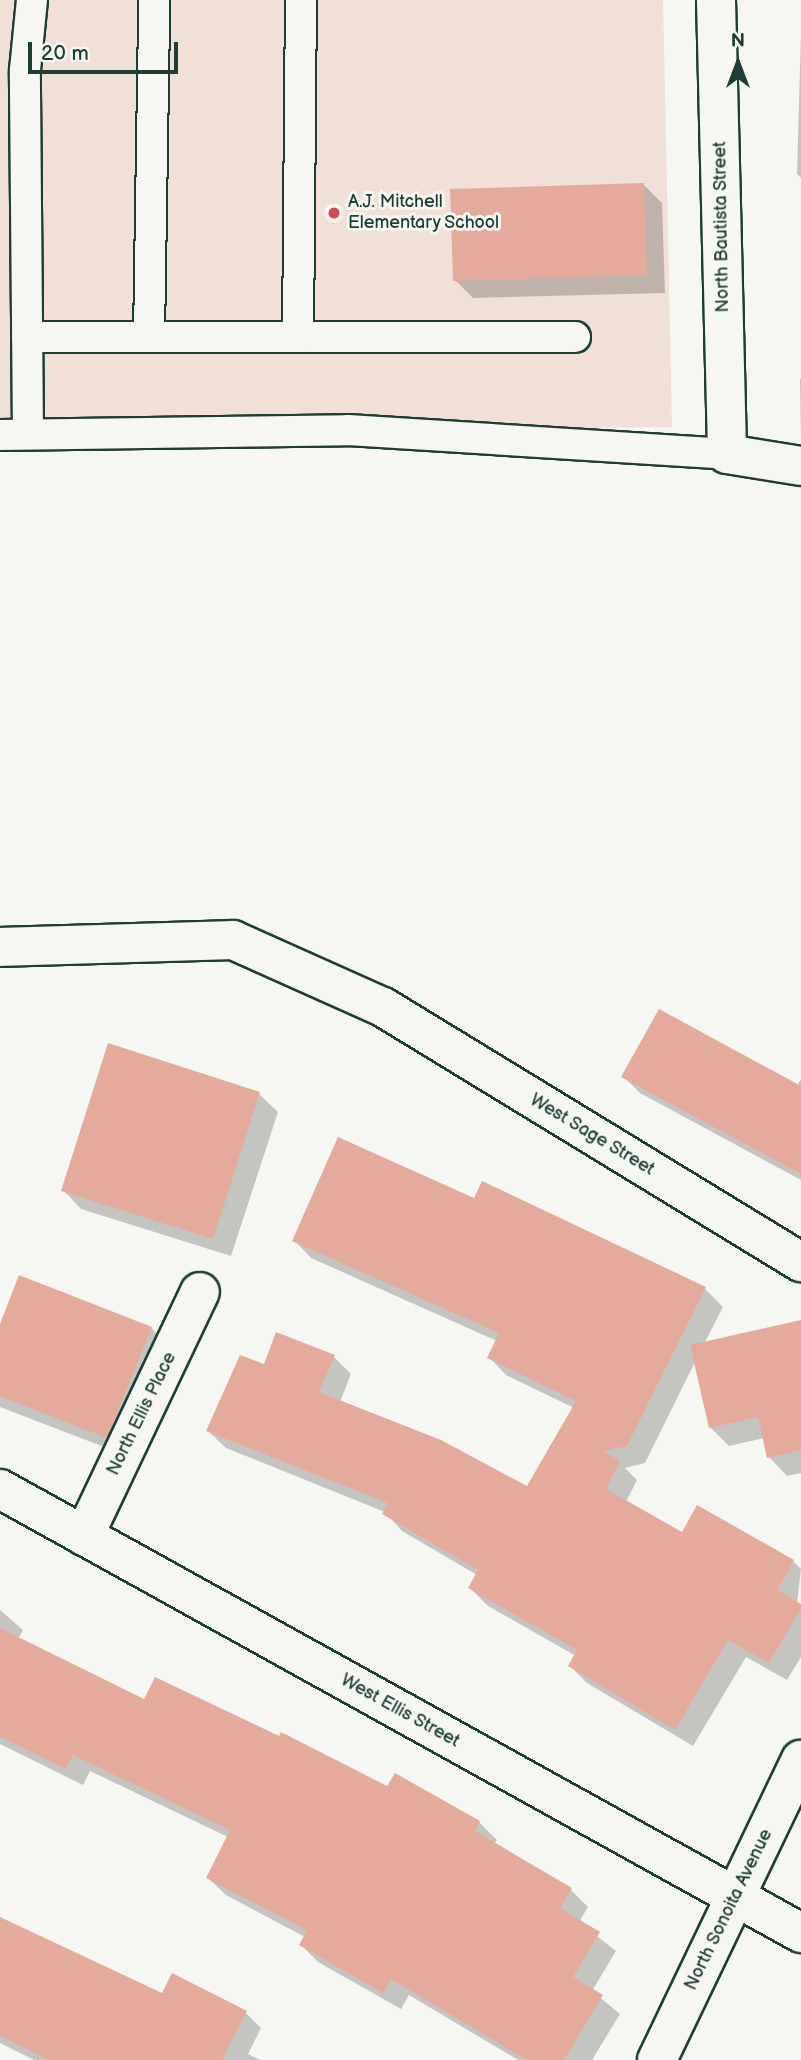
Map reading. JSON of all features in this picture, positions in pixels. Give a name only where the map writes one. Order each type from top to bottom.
[{"type":"street","name":"North Bautista Street","points":[[716,0],[727,454]]},
{"type":"street","points":[[727,454],[801,466]]},
{"type":"street","name":"West Sage Street","points":[[0,947],[233,940],[383,1007],[801,1262]]},
{"type":"street","name":"North Ellis Place","points":[[83,1536],[200,1292]]},
{"type":"street","name":"West Ellis Street","points":[[0,1489],[801,1933]]},
{"type":"street","name":"North Sonoita Avenue","points":[[657,2060],[801,1760]]},
{"type":"lane","points":[[32,0],[25,70],[27,337],[14,434],[348,430],[727,454]]},
{"type":"lane","points":[[149,337],[154,0]]},
{"type":"lane","points":[[298,337],[301,0]]},
{"type":"lane","points":[[27,337],[575,337]]},
{"type":"shaded area","name":"A.J. Mitchell Elementary School","points":[[0,0],[663,0],[672,427],[0,434]]},
{"type":"building","points":[[644,183],[647,275],[453,281],[450,189]]},
{"type":"building","points":[[659,1009],[801,1086],[801,1174],[621,1077]]},
{"type":"building","points":[[108,1043],[260,1092],[213,1239],[61,1191]]},
{"type":"building","points":[[338,1137],[474,1198],[482,1181],[706,1287],[627,1446],[604,1451],[620,1461],[606,1489],[682,1532],[697,1505],[794,1560],[777,1590],[801,1604],[801,1609],[769,1663],[728,1640],[675,1730],[568,1666],[577,1650],[468,1588],[478,1570],[382,1514],[388,1503],[206,1431],[240,1355],[264,1364],[276,1332],[335,1355],[319,1392],[441,1440],[527,1486],[576,1401],[487,1358],[499,1333],[292,1241]]},
{"type":"building","points":[[19,1275],[152,1327],[107,1438],[0,1396],[0,1324]]},
{"type":"building","points":[[801,1320],[801,1450],[767,1458],[758,1417],[709,1428],[690,1345]]},
{"type":"building","points":[[0,1628],[144,1699],[155,1677],[279,1736],[281,1732],[387,1786],[395,1773],[480,1821],[475,1831],[572,1888],[560,1908],[600,1932],[573,1977],[603,1995],[564,2060],[527,2060],[391,1979],[383,1993],[299,1945],[307,1930],[206,1878],[230,1830],[73,1755],[66,1769],[0,1737]]},
{"type":"building","points":[[0,1917],[162,1993],[172,1973],[247,2011],[222,2060],[50,2060],[0,2036]]},
{"type":"place","name":"A.J. Mitchell Elementary School","points":[[334,213]]}]
